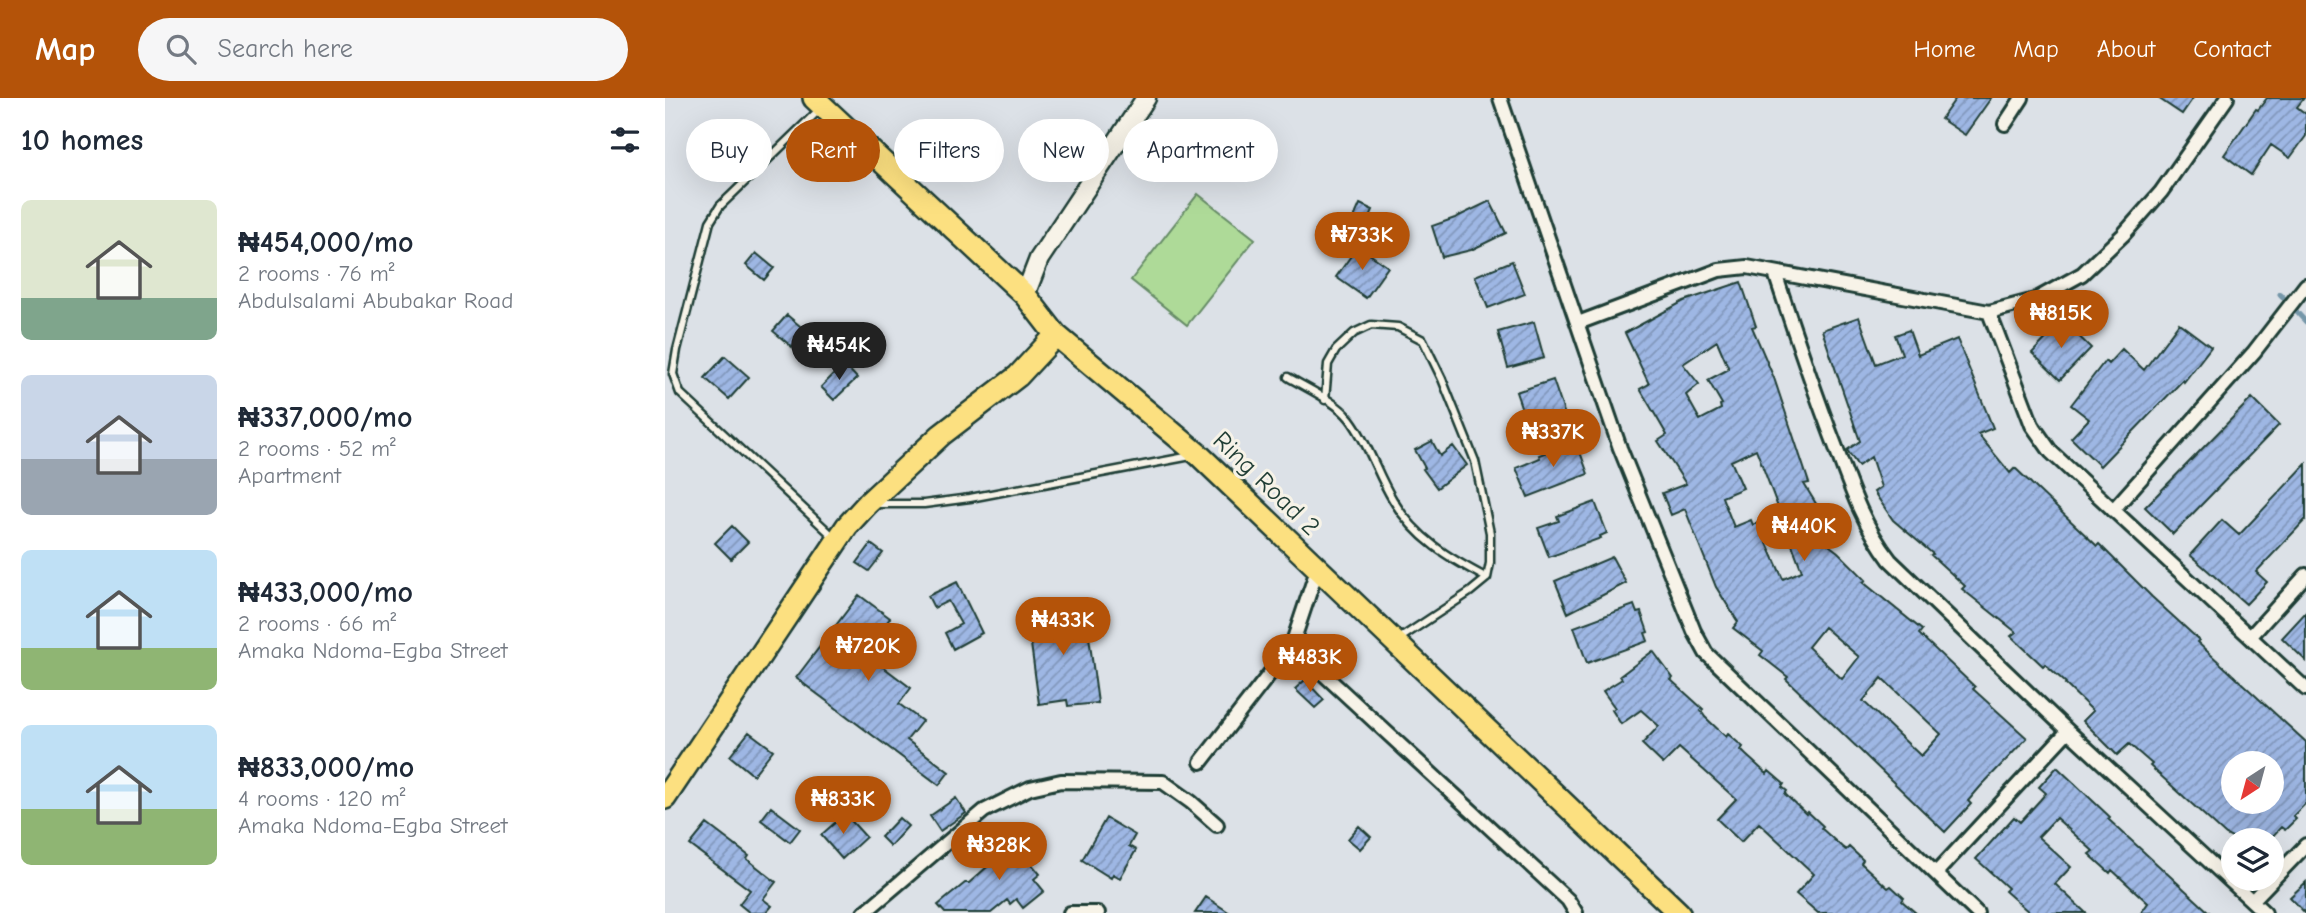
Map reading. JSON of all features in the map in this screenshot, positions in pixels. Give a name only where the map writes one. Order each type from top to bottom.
[{"type":"main road","name":"Ring Road 2","points":[[818,102],[1025,295],[1056,335],[1199,455],[1679,913]]},
{"type":"main road","points":[[665,798],[838,541],[868,503],[941,435],[1018,376],[1056,335]]},
{"type":"street","points":[[1025,295],[1039,259],[1146,98]]},
{"type":"street","points":[[1500,98],[1620,448],[1694,631],[1706,653],[1977,913]]},
{"type":"street","points":[[2005,124],[2022,98]]},
{"type":"street","points":[[1578,323],[1719,270],[1747,267],[1989,312],[2042,297],[2082,274],[2096,262],[2161,192],[2227,98]]},
{"type":"street","points":[[1775,273],[1816,396],[1861,514],[1890,560],[2068,731],[2265,913]]},
{"type":"street","points":[[2113,510],[2280,321],[2306,285]]},
{"type":"street","points":[[1989,312],[2032,425],[2051,452],[2306,689]]},
{"type":"street","points":[[1201,762],[1292,645],[1317,570]]},
{"type":"street","points":[[2251,636],[2306,575]]},
{"type":"street","points":[[1292,645],[1569,901],[1576,913]]},
{"type":"street","points":[[1936,873],[2068,731]]},
{"type":"street","points":[[863,913],[985,811],[1030,788],[1061,781],[1163,782],[1217,825]]},
{"type":"street","points":[[2252,901],[2306,845]]},
{"type":"street","points":[[1070,913],[1098,913]]},
{"type":"lane","points":[[818,102],[719,206],[709,222],[673,374],[680,393],[838,541]]},
{"type":"lane","points":[[1325,400],[1328,364],[1336,350],[1354,333],[1371,325],[1398,327],[1423,340],[1475,461],[1489,533],[1490,563],[1487,578],[1470,593],[1395,642]]},
{"type":"lane","points":[[1288,377],[1348,417],[1371,452],[1392,499],[1410,524],[1446,557],[1487,578]]},
{"type":"lane","points":[[868,503],[924,504],[959,499],[1199,455]]},
{"type":"green space","points":[[1198,194],[1255,239],[1187,325],[1131,280]]},
{"type":"building","points":[[1956,98],[1991,98],[1965,135],[1941,119]]},
{"type":"building","points":[[2158,98],[2193,98],[2182,114]]},
{"type":"building","points":[[2267,98],[2304,98],[2297,107],[2306,114],[2306,136],[2290,158],[2271,145],[2251,175],[2224,155],[2256,109],[2258,110]]},
{"type":"building","points":[[1490,201],[1506,233],[1471,250],[1442,257],[1432,226]]},
{"type":"building","points":[[1360,204],[1373,210],[1362,235],[1349,229]]},
{"type":"building","points":[[1358,246],[1388,267],[1366,298],[1336,277]]},
{"type":"building","points":[[756,253],[774,268],[764,280],[746,265]]},
{"type":"building","points":[[1512,261],[1525,294],[1488,308],[1475,276]]},
{"type":"building","points":[[1741,282],[1756,326],[1752,327],[1774,378],[1809,483],[1804,484],[1826,520],[1809,530],[1838,552],[1866,580],[1863,582],[1922,630],[1919,634],[1975,687],[1973,689],[2027,738],[1981,786],[1968,801],[1971,804],[1945,832],[1786,679],[1788,677],[1760,655],[1763,651],[1733,628],[1738,622],[1716,587],[1685,509],[1671,515],[1662,493],[1686,484],[1658,441],[1667,435],[1640,389],[1649,384],[1625,333],[1684,301]],"holes":[[[1717,341],[1729,369],[1708,380],[1722,404],[1721,409],[1700,420],[1686,395],[1699,384],[1683,364]],[[1756,449],[1802,571],[1783,579],[1758,523],[1753,525],[1751,520],[1734,527],[1722,497],[1743,488],[1731,461]],[[1824,627],[1859,657],[1842,679],[1808,647]],[[1882,678],[1941,734],[1921,756],[1863,701]]]},
{"type":"building","points":[[787,315],[806,331],[792,347],[773,331]]},
{"type":"building","points":[[1859,317],[1876,364],[1902,354],[1895,335],[1909,330],[1918,355],[1957,339],[1993,428],[1978,434],[2010,473],[2015,468],[2097,546],[2099,544],[2199,640],[2197,642],[2306,742],[2306,803],[2293,816],[2296,819],[2285,830],[2281,827],[2221,828],[2221,830],[2129,744],[2117,755],[2083,721],[2093,711],[2066,683],[2011,636],[2016,632],[1962,589],[1965,586],[1931,555],[1933,554],[1893,520],[1874,492],[1881,487],[1871,457],[1858,466],[1847,450],[1860,441],[1822,330]]},
{"type":"building","points":[[2063,321],[2091,348],[2060,380],[2032,353]]},
{"type":"building","points":[[1534,322],[1544,358],[1508,368],[1498,332]]},
{"type":"building","points":[[2179,323],[2211,347],[2184,382],[2183,380],[2100,466],[2071,438],[2089,419],[2071,405],[2105,361],[2108,364],[2122,349],[2144,370]]},
{"type":"building","points":[[725,356],[749,377],[729,399],[705,378]]},
{"type":"building","points":[[844,364],[857,378],[834,400],[821,387]]},
{"type":"building","points":[[1553,380],[1565,415],[1528,427],[1516,392]]},
{"type":"building","points":[[2252,398],[2279,425],[2173,534],[2145,507]]},
{"type":"building","points":[[1432,441],[1440,456],[1453,446],[1467,465],[1437,488],[1423,469],[1425,468],[1415,450]]},
{"type":"building","points":[[1576,441],[1588,474],[1528,497],[1516,468],[1540,458],[1539,455]]},
{"type":"building","points":[[2306,464],[2306,519],[2256,572],[2267,582],[2246,604],[2190,555],[2222,520],[2239,535]]},
{"type":"building","points":[[1595,502],[1607,533],[1600,536],[1601,538],[1549,557],[1538,528],[1559,521],[1557,516]]},
{"type":"building","points":[[732,526],[748,542],[731,559],[715,543]]},
{"type":"building","points":[[871,544],[883,553],[869,571],[857,563]]},
{"type":"building","points":[[1612,557],[1626,583],[1568,613],[1555,581]]},
{"type":"building","points":[[957,582],[982,633],[953,649],[945,633],[961,624],[948,601],[934,608],[928,596]]},
{"type":"building","points":[[859,595],[890,618],[884,627],[902,640],[882,666],[911,688],[899,704],[922,721],[907,740],[949,772],[939,785],[796,678]]},
{"type":"building","points":[[1634,605],[1637,613],[1641,612],[1648,632],[1645,633],[1648,641],[1587,663],[1574,627]]},
{"type":"building","points":[[1085,607],[1098,703],[1068,706],[1067,700],[1039,704],[1027,614]]},
{"type":"building","points":[[2306,612],[2306,661],[2282,638]]},
{"type":"building","points":[[1653,651],[1673,678],[1671,680],[1703,709],[1701,711],[1705,717],[1726,737],[1728,734],[1743,747],[1741,750],[1767,774],[1769,771],[1784,784],[1782,787],[1787,791],[1785,794],[1806,814],[1808,812],[1842,847],[1846,850],[1849,847],[1863,860],[1861,863],[1888,888],[1891,886],[1904,898],[1902,901],[1916,913],[1818,913],[1796,894],[1814,874],[1759,823],[1741,842],[1717,819],[1736,799],[1679,748],[1663,764],[1642,744],[1659,726],[1641,710],[1621,724],[1612,710],[1615,708],[1603,691],[1622,679],[1620,676]]},
{"type":"building","points":[[1305,680],[1324,700],[1315,708],[1295,689]]},
{"type":"building","points":[[749,732],[773,750],[753,775],[730,756]]},
{"type":"building","points":[[2057,767],[2110,817],[2108,819],[2210,913],[2141,913],[2148,903],[2112,870],[2110,873],[2089,854],[2093,851],[2056,818],[2038,837],[2071,867],[2055,884],[2086,913],[2030,913],[2005,891],[2008,888],[1976,859],[2014,817],[2020,822],[2040,800],[2046,793],[2039,787]]},
{"type":"building","points":[[956,798],[966,813],[940,831],[930,816]]},
{"type":"building","points":[[771,807],[800,829],[790,842],[761,820]]},
{"type":"building","points":[[845,814],[866,837],[842,859],[821,835]]},
{"type":"building","points":[[899,818],[908,826],[890,846],[881,837]]},
{"type":"building","points":[[1106,818],[1135,835],[1129,846],[1136,850],[1120,878],[1113,874],[1111,878],[1082,860]]},
{"type":"building","points":[[707,824],[749,856],[747,859],[776,882],[763,899],[772,906],[766,913],[750,913],[739,904],[750,890],[690,845]]},
{"type":"building","points":[[1034,825],[1040,836],[1018,848],[1012,837]]},
{"type":"building","points":[[1359,826],[1371,837],[1360,849],[1348,839]]},
{"type":"building","points":[[1014,843],[1040,874],[1034,879],[1044,891],[1023,908],[1016,899],[1010,904],[1007,900],[991,913],[945,913],[938,905],[965,883],[969,883]]},
{"type":"building","points":[[2306,882],[2306,913],[2305,913],[2290,897]]},
{"type":"building","points":[[1206,897],[1230,913],[1195,913]]},
{"type":"waterway","points":[[2280,294],[2306,322]]}]
